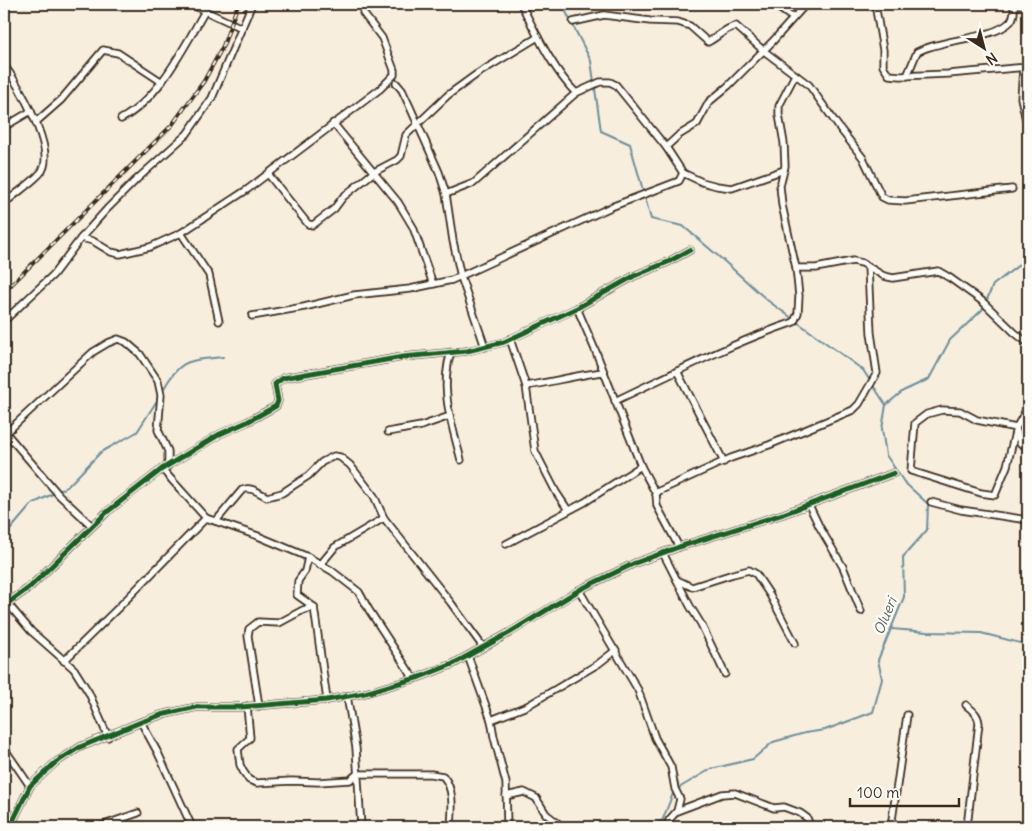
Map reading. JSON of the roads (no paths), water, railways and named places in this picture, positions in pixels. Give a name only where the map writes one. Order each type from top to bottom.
[{"type":"street","points":[[191,4],[242,28]]},
{"type":"street","points":[[4,322],[53,275],[77,246],[81,238],[136,180],[186,134],[212,98],[252,4]]},
{"type":"street","points":[[521,4],[538,37],[563,78],[576,93]]},
{"type":"street","points":[[773,4],[793,18]]},
{"type":"street","points":[[666,148],[679,135],[698,124],[709,102],[764,51],[806,4]]},
{"type":"street","points":[[875,4],[883,50],[883,66],[889,75],[907,76],[1026,67],[1021,98],[1028,129]]},
{"type":"street","points":[[907,76],[917,52],[955,40],[986,34],[1010,22],[1014,16],[1014,4],[1028,6]]},
{"type":"street","points":[[121,119],[139,109],[162,82],[205,11]]},
{"type":"street","points":[[81,238],[111,252],[120,254],[150,247],[181,233],[248,189],[380,89],[394,75],[394,70],[382,38],[363,13]]},
{"type":"street","points":[[573,22],[604,15],[650,21],[678,22],[690,26],[708,42],[729,27],[736,26],[764,51],[809,85],[863,158],[882,197],[888,200],[906,201],[1012,189]]},
{"type":"street","points":[[268,174],[308,224],[313,225],[334,209],[343,197],[374,172],[397,160],[401,156],[404,137],[448,95],[470,79],[538,37]]},
{"type":"street","points":[[36,122],[61,100],[103,50],[118,53],[162,82]]},
{"type":"street","points":[[4,65],[13,77],[36,122],[45,164],[41,172],[4,204]]},
{"type":"street","points":[[616,401],[677,371],[794,322],[798,313],[796,268],[782,205],[780,186],[784,170],[784,143],[779,106],[795,75]]},
{"type":"street","points":[[446,194],[474,183],[576,93],[600,82],[610,82],[616,85],[666,148],[683,173],[702,182],[732,188],[784,170]]},
{"type":"street","points":[[396,83],[402,90],[439,172],[446,194],[452,241],[461,277],[485,347]]},
{"type":"street","points":[[4,127],[31,111]]},
{"type":"street","points":[[334,123],[398,202],[413,227],[433,284]]},
{"type":"street","points":[[252,316],[304,307],[354,295],[410,289],[452,280],[612,207],[679,181],[683,173]]},
{"type":"street","points":[[181,233],[209,275],[220,321]]},
{"type":"street","points":[[108,737],[89,693],[74,669],[31,631],[6,605],[30,587],[107,512],[162,469],[220,434],[272,410],[278,401],[276,384],[283,378],[403,357],[467,351],[485,347],[510,339],[576,308],[634,276],[668,262],[690,250]]},
{"type":"street","points":[[796,268],[816,268],[853,261],[862,263],[884,276],[893,278],[938,271],[982,301],[1028,343]]},
{"type":"street","points":[[656,494],[724,462],[853,410],[860,404],[877,373],[872,333],[868,267]]},
{"type":"street","points":[[576,308],[642,466],[656,494],[657,506],[679,546]]},
{"type":"street","points":[[92,526],[59,495],[5,431],[93,352],[108,343],[118,339],[126,342],[140,354],[158,381],[160,414],[158,430],[168,451],[168,466]]},
{"type":"street","points":[[510,339],[526,386],[535,451],[556,492],[568,510]]},
{"type":"street","points":[[451,352],[446,375],[447,403],[461,460]]},
{"type":"street","points":[[677,371],[724,462]]},
{"type":"street","points":[[526,386],[603,372]]},
{"type":"street","points":[[1016,428],[977,420],[960,411],[942,410],[927,414],[915,423],[911,472],[981,493],[995,494],[1007,466],[1016,428],[1028,407]]},
{"type":"street","points":[[388,432],[421,426],[450,416]]},
{"type":"street","points":[[1016,428],[1020,443],[1028,448]]},
{"type":"street","points":[[216,521],[246,487],[266,497],[282,493],[308,476],[322,462],[334,456],[340,457],[350,465],[374,496],[384,518],[451,602],[483,647]]},
{"type":"street","points":[[506,544],[604,491],[642,466]]},
{"type":"street","points":[[162,469],[206,518],[258,536],[308,557],[332,571],[359,592],[378,625],[414,679]]},
{"type":"street","points":[[4,818],[11,827],[30,786],[56,763],[80,747],[108,737],[140,722],[197,707],[259,706],[326,700],[365,693],[414,679],[453,664],[509,633],[579,590],[635,563],[679,546],[809,505],[894,474]]},
{"type":"street","points":[[931,502],[961,510],[1028,520]]},
{"type":"street","points":[[809,505],[843,567],[861,611]]},
{"type":"street","points":[[64,661],[120,607],[206,518]]},
{"type":"street","points":[[320,565],[336,547],[384,518]]},
{"type":"street","points":[[663,553],[715,651],[725,674]]},
{"type":"street","points":[[308,557],[305,571],[298,581],[297,595],[314,607],[326,700]]},
{"type":"street","points":[[677,580],[692,587],[749,570],[756,574],[795,643]]},
{"type":"street","points":[[579,590],[638,690],[655,738],[671,767],[675,789],[680,799],[677,811],[669,820],[667,827]]},
{"type":"street","points":[[259,706],[248,636],[249,629],[258,622],[279,623],[303,610],[314,607]]},
{"type":"street","points":[[492,720],[527,706],[598,664],[616,650]]},
{"type":"street","points":[[468,656],[492,720],[494,737],[506,782],[507,827]]},
{"type":"street","points":[[347,696],[356,748],[361,827]]},
{"type":"street","points":[[966,705],[978,717],[979,723],[967,827]]},
{"type":"street","points":[[248,706],[250,738],[238,750],[240,765],[249,780],[257,784],[291,781],[350,780],[357,774],[431,774],[443,776],[448,783],[453,800],[451,827]]},
{"type":"street","points":[[892,827],[907,715]]},
{"type":"street","points":[[140,722],[158,753],[192,827]]},
{"type":"street","points":[[4,748],[30,786]]},
{"type":"street","points":[[506,796],[524,792],[536,798],[546,814],[563,827]]},
{"type":"street","points":[[677,811],[722,794],[735,793],[774,808],[784,807],[800,813],[807,818],[811,827]]},
{"type":"street","points":[[98,827],[138,814]]},
{"type":"waterway","points":[[562,4],[591,61],[601,131],[630,144],[651,219],[683,226],[767,300],[863,370],[886,405]]},
{"type":"waterway","name":"Olueri","points":[[986,302],[993,285],[1028,258]]},
{"type":"waterway","name":"Olueri","points":[[677,789],[711,769],[753,759],[773,742],[805,733],[825,730],[873,712],[882,679],[878,660],[904,597],[903,557],[927,530],[928,504],[904,482],[886,455],[882,429],[886,405],[903,391],[929,379],[950,340],[984,306]]},
{"type":"waterway","points":[[163,390],[169,379],[181,366],[194,360],[223,357]]},
{"type":"waterway","points":[[4,537],[32,504],[67,487],[101,452],[137,432],[158,399]]},
{"type":"waterway","points":[[892,629],[981,633],[1028,645]]},
{"type":"waterway","name":"Olueri","points":[[648,827],[662,821],[674,791]]},
{"type":"railway","points":[[4,292],[172,125],[204,81],[223,46],[238,4]]}]
